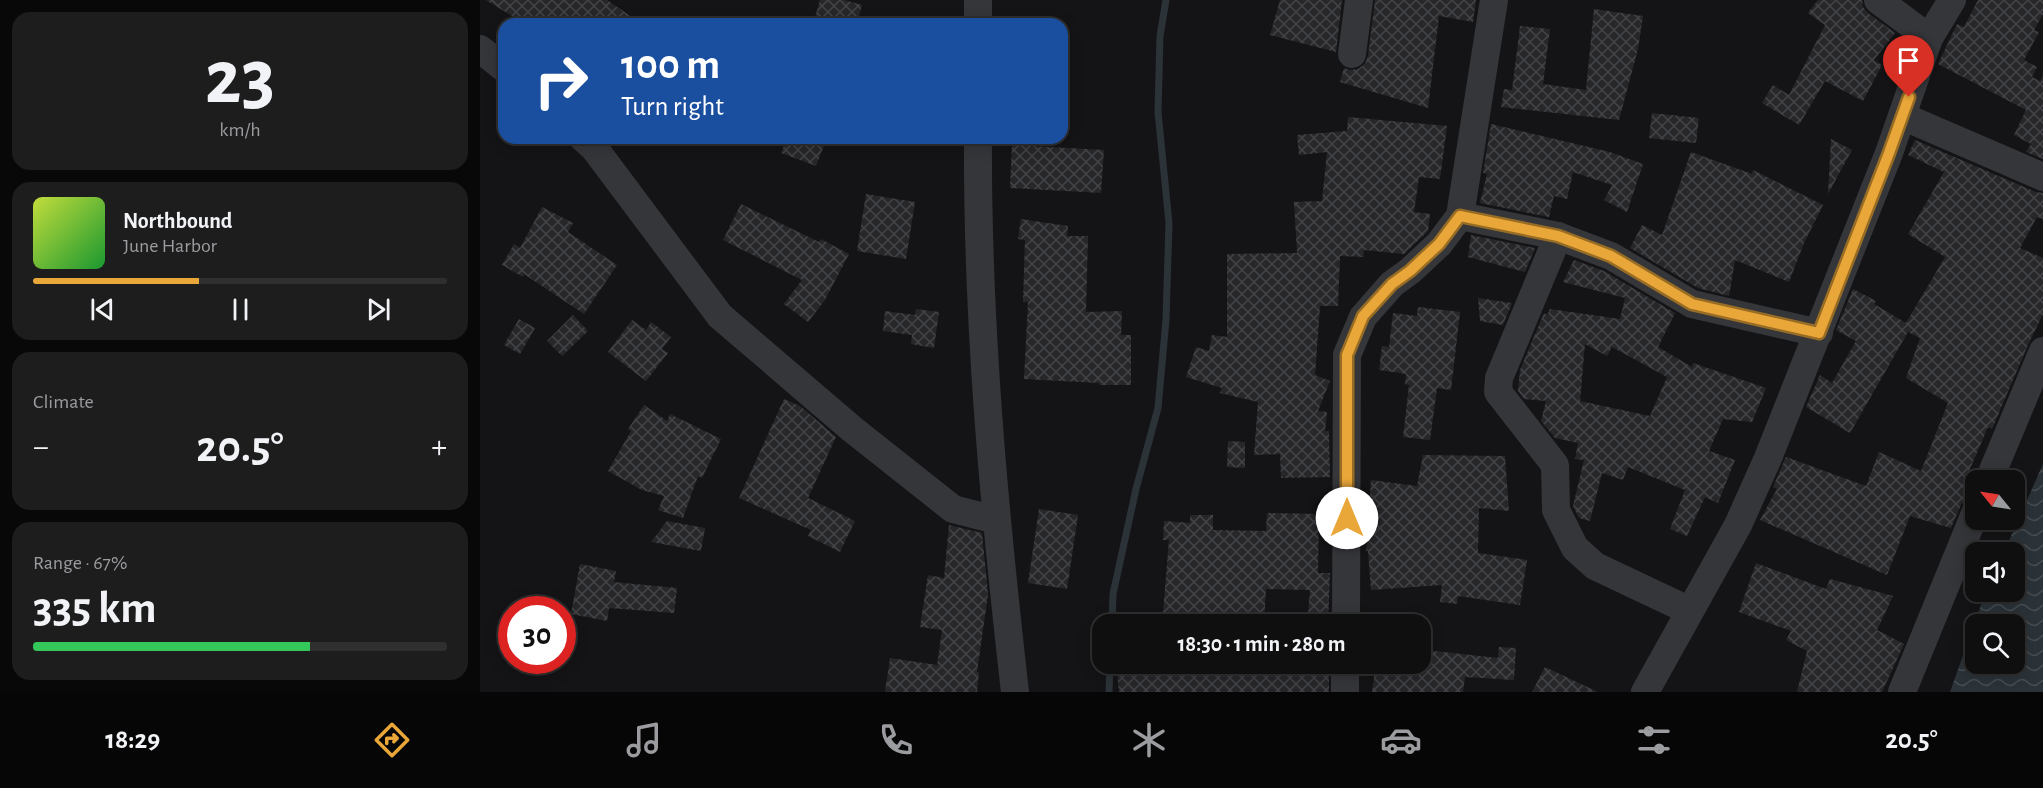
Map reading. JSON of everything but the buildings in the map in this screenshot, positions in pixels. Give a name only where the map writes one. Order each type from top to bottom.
[{"type":"street","points":[[978,0],[978,18]]},
{"type":"street","points":[[1352,54],[1359,0]]},
{"type":"street","points":[[1346,614],[1347,355],[1363,316],[1392,284],[1439,244],[1460,216],[1494,0]]},
{"type":"street","points":[[1878,0],[1929,38]]},
{"type":"street","points":[[1644,692],[1688,610],[1738,525],[1768,458],[1819,333],[1902,116],[1929,38],[1952,0]]},
{"type":"street","points":[[480,49],[498,63]]},
{"type":"street","points":[[1902,116],[2043,177]]},
{"type":"street","points":[[590,144],[720,316],[852,429],[953,508],[996,520]]},
{"type":"street","points":[[978,144],[981,318],[996,520],[1015,692]]},
{"type":"street","points":[[1460,216],[1558,236],[1611,256],[1692,304],[1819,333]]},
{"type":"street","points":[[1558,236],[1499,378],[1498,393],[1555,465],[1556,510],[1575,548],[1596,566],[1688,610]]},
{"type":"street","points":[[1993,470],[2043,351]]},
{"type":"street","points":[[1902,692],[1968,530]]},
{"type":"street","points":[[1345,674],[1345,692]]},
{"type":"water","points":[[2043,464],[2043,692],[1950,692],[1965,650],[1965,674],[2025,674],[2025,614],[1978,614],[1982,602],[2025,602],[2025,542],[2008,542],[2014,530],[2025,530],[2025,505]]},
{"type":"waterway","points":[[1112,614],[1113,594],[1136,489],[1158,408],[1166,320],[1169,223],[1158,112],[1160,36],[1166,0]]},
{"type":"waterway","points":[[1109,692],[1110,674]]},
{"type":"route","points":[[1347,518],[1347,355],[1363,316],[1392,284],[1439,244],[1460,216],[1558,236],[1611,256],[1692,304],[1819,333],[1909,97]]}]
